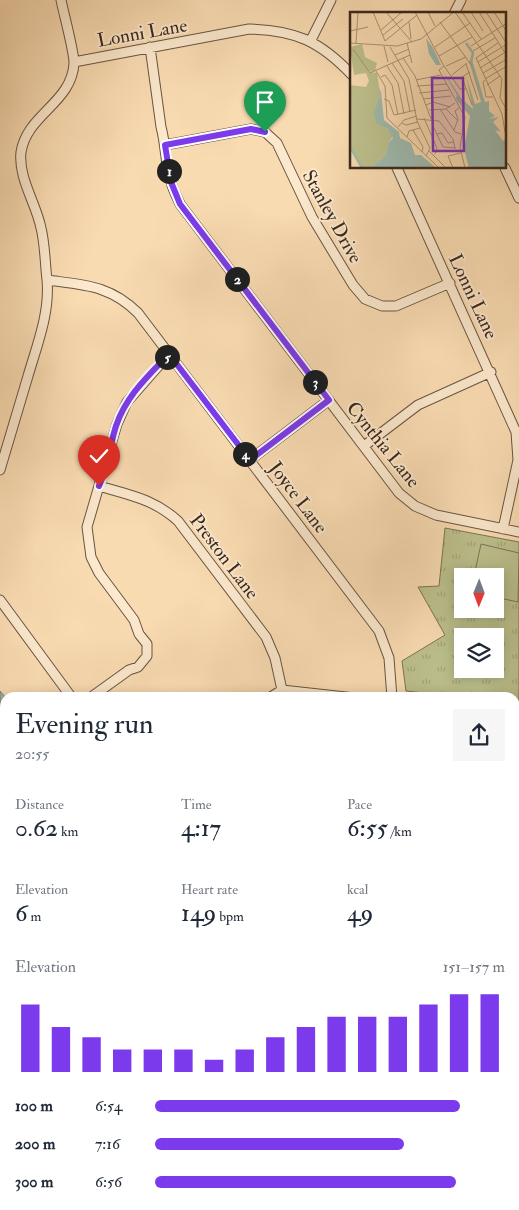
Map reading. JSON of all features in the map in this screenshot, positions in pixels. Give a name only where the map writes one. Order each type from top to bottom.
[{"type":"street","points":[[0,470],[42,332],[46,312],[47,280],[42,229],[34,202],[24,179],[22,152],[28,131],[33,123],[51,108],[64,93],[74,62],[61,0]]},
{"type":"street","points":[[311,40],[331,0]]},
{"type":"street","points":[[455,12],[461,0]]},
{"type":"street","name":"Lonni Lane","points":[[74,62],[249,29],[272,30],[311,40],[331,54],[350,73]]},
{"type":"street","name":"Cynthia Lane","points":[[150,47],[162,127],[166,137],[165,145],[171,182],[180,204],[399,493],[415,506],[436,515],[519,532]]},
{"type":"street","name":"Stanley Drive","points":[[165,145],[251,129],[265,132],[277,143],[312,218],[353,285],[365,299],[382,306],[396,306],[450,283]]},
{"type":"street","name":"Lonni Lane","points":[[397,169],[513,420],[518,446],[518,460],[503,529]]},
{"type":"street","points":[[505,169],[519,198]]},
{"type":"street","name":"Joyce Lane","points":[[47,280],[95,287],[119,297],[138,313],[379,631],[390,658],[392,692]]},
{"type":"street","points":[[98,692],[129,670],[142,664],[147,644],[139,634],[134,620],[99,573],[88,550],[88,527],[116,424],[126,402],[169,354]]},
{"type":"street","points":[[364,446],[418,405],[491,372]]},
{"type":"street","points":[[250,460],[329,400]]},
{"type":"street","name":"Preston Lane","points":[[99,486],[154,503],[164,508],[178,521],[266,638],[275,658],[282,690]]},
{"type":"street","points":[[0,600],[68,692]]},
{"type":"street","points":[[279,692],[282,690],[300,692]]},
{"type":"green space","points":[[445,528],[519,542],[519,692],[406,691],[402,661],[445,635],[418,587],[439,586]]},
{"type":"green space","points":[[481,544],[519,553],[518,602],[504,599],[504,568],[476,568]]},
{"type":"route","points":[[99,486],[116,424],[126,402],[169,354],[250,460],[329,400],[180,204],[171,182],[165,145],[251,129],[265,132]]}]
